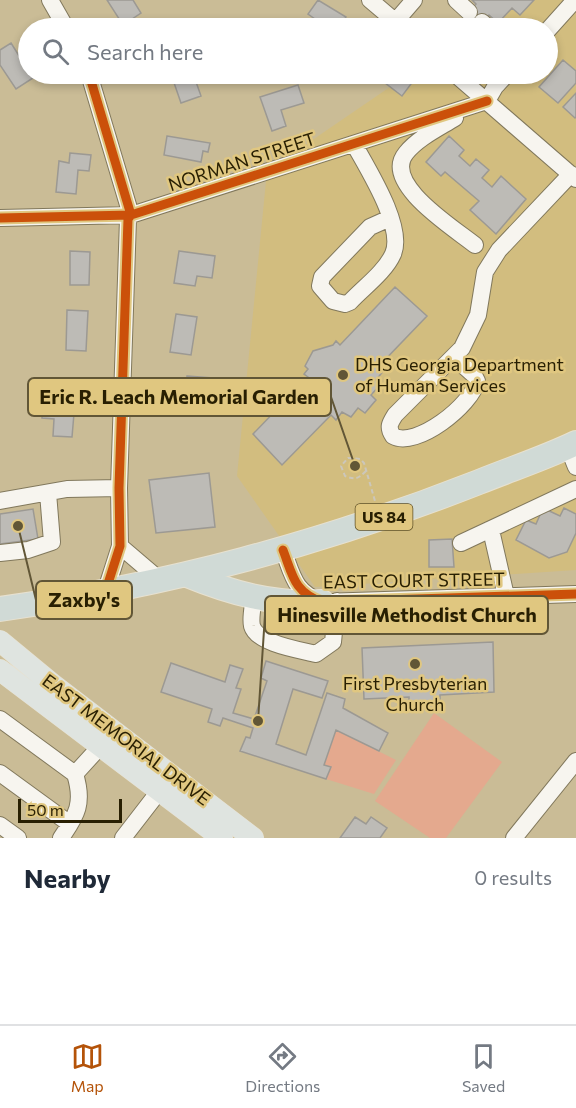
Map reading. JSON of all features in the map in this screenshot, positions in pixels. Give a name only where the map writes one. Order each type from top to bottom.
[{"type":"highway","name":"US 84","points":[[0,609],[105,593],[283,550],[573,452]]},
{"type":"highway","points":[[187,575],[226,591],[254,597],[293,604],[330,602]]},
{"type":"main road","name":"EAST MEMORIAL DRIVE","points":[[0,640],[107,739]]},
{"type":"main road","name":"EAST MEMORIAL DRIVE","points":[[0,670],[107,739],[166,783],[253,838]]},
{"type":"main road","name":"EAST MEMORIAL DRIVE","points":[[166,783],[222,838]]},
{"type":"street","points":[[50,0],[60,18]]},
{"type":"street","points":[[370,0],[391,18]]},
{"type":"street","points":[[403,18],[414,0]]},
{"type":"street","points":[[456,0],[477,18]]},
{"type":"street","points":[[558,19],[575,0]]},
{"type":"street","points":[[93,84],[131,215],[128,219],[119,488],[120,546],[105,593]]},
{"type":"street","points":[[455,358],[474,375],[477,381],[472,393],[433,429],[409,440],[393,436],[389,430],[395,415],[455,358],[471,331],[478,315],[485,272],[499,250],[573,172],[480,103],[464,84]]},
{"type":"street","points":[[475,245],[413,194],[403,182],[399,168],[404,155],[415,144],[480,103],[498,84]]},
{"type":"street","name":"NORMAN STREET","points":[[0,218],[131,215],[480,103]]},
{"type":"street","points":[[354,144],[390,218],[396,244],[388,262],[350,302],[345,304],[333,301],[320,286],[322,277],[370,227],[390,218]]},
{"type":"street","points":[[0,501],[84,488],[119,488]]},
{"type":"street","points":[[461,543],[576,489]]},
{"type":"street","points":[[0,553],[28,550],[52,542],[48,493]]},
{"type":"street","points":[[491,530],[506,596]]},
{"type":"street","points":[[120,546],[161,581]]},
{"type":"street","name":"EAST COURT STREET","points":[[283,550],[298,587],[307,597],[330,602],[576,594]]},
{"type":"street","points":[[254,597],[251,624],[255,634],[265,640],[316,654],[333,642],[330,602]]},
{"type":"street","points":[[0,719],[75,774],[81,792],[76,817],[66,831],[0,773]]},
{"type":"street","points":[[75,774],[107,739]]},
{"type":"street","points":[[514,838],[576,761]]},
{"type":"street","points":[[123,838],[166,783]]},
{"type":"street","points":[[0,825],[18,838]]},
{"type":"path","points":[[366,471],[359,478],[352,479],[345,476],[341,466],[344,461],[354,457],[364,463],[379,518]]},
{"type":"shaded area","points":[[516,0],[576,0],[576,570],[315,587],[237,476],[267,171],[394,84],[558,84],[558,18],[489,18]]},
{"type":"shaded area","points":[[434,713],[502,762],[446,838],[430,838],[375,801]]},
{"type":"shaded area","points":[[336,730],[396,760],[374,794],[326,779],[331,767],[324,765]]},
{"type":"building","points":[[107,0],[133,0],[141,13],[134,18],[119,18]]},
{"type":"building","points":[[318,0],[346,17],[314,18],[308,14]]},
{"type":"building","points":[[472,0],[534,0],[520,15],[512,8],[503,18],[492,18],[489,15],[486,18],[465,18],[476,4]]},
{"type":"building","points":[[11,43],[18,54],[18,84],[24,84],[16,89],[0,65],[0,50]]},
{"type":"building","points":[[563,60],[576,71],[576,83],[558,103],[539,87],[542,84],[558,84],[558,66]]},
{"type":"building","points":[[174,84],[197,84],[201,96],[181,103]]},
{"type":"building","points":[[386,84],[411,84],[402,96]]},
{"type":"building","points":[[298,85],[304,103],[281,110],[286,126],[272,131],[260,97]]},
{"type":"building","points":[[576,93],[576,117],[575,118],[563,107]]},
{"type":"building","points":[[167,136],[210,143],[208,152],[203,151],[201,162],[164,155]]},
{"type":"building","points":[[449,136],[464,150],[459,156],[470,166],[476,159],[489,170],[482,178],[492,187],[501,176],[526,199],[496,234],[470,210],[479,201],[445,172],[441,176],[426,162]]},
{"type":"building","points":[[70,153],[91,155],[89,171],[78,170],[76,194],[56,192],[59,161],[69,163]]},
{"type":"building","points":[[70,251],[90,252],[89,285],[70,285]]},
{"type":"building","points":[[179,251],[215,256],[212,278],[197,276],[195,286],[174,283]]},
{"type":"building","name":"DHS Georgia Department of Human Services","points":[[395,287],[427,316],[379,366],[384,370],[376,380],[380,385],[371,395],[376,400],[365,413],[358,408],[351,417],[342,412],[336,420],[331,415],[282,465],[253,434],[308,377],[304,374],[308,369],[305,366],[313,351],[333,345],[336,341],[340,345]]},
{"type":"building","points":[[67,310],[88,311],[86,351],[66,350]]},
{"type":"building","points":[[176,314],[197,317],[191,355],[170,352]]},
{"type":"building","points":[[187,376],[213,378],[211,415],[195,414],[195,407],[185,407]]},
{"type":"building","points":[[44,387],[76,390],[72,437],[53,436],[54,419],[42,418]]},
{"type":"building","points":[[209,473],[215,527],[156,533],[149,480]]},
{"type":"building","points":[[543,508],[560,516],[564,508],[576,514],[576,533],[567,552],[549,558],[516,540],[526,520],[536,524]]},
{"type":"building","points":[[33,509],[38,539],[0,544],[0,514]]},
{"type":"building","points":[[452,539],[454,567],[429,567],[429,540]]},
{"type":"building","points":[[493,642],[494,692],[440,695],[440,702],[409,703],[409,697],[364,699],[362,648]]},
{"type":"building","points":[[266,661],[328,681],[322,698],[293,689],[276,744],[306,755],[327,693],[345,699],[343,708],[388,733],[379,751],[336,730],[324,765],[331,767],[326,779],[240,751],[246,737],[250,738],[253,728],[223,718],[220,726],[208,722],[212,709],[161,692],[171,663],[225,682],[230,665],[243,669],[236,688],[241,689],[233,713],[254,719],[267,681],[261,678]]},
{"type":"building","points":[[355,817],[366,824],[371,817],[387,828],[380,838],[340,838]]},
{"type":"cycle path","points":[[92,84],[131,215],[128,219],[119,488],[120,546],[105,593]]},
{"type":"cycle path","points":[[0,218],[131,215],[487,101]]},
{"type":"cycle path","points":[[283,550],[292,575],[300,588],[322,602],[576,594]]},
{"type":"place","name":"DHS Georgia Department of Human Services","points":[[343,375]]},
{"type":"place","name":"Eric R. Leach Memorial Garden","points":[[355,466]]},
{"type":"place","name":"Zaxby's","points":[[18,526]]},
{"type":"place","name":"First Presbyterian Church","points":[[415,664]]},
{"type":"place","name":"Hinesville Methodist Church","points":[[258,721]]}]
